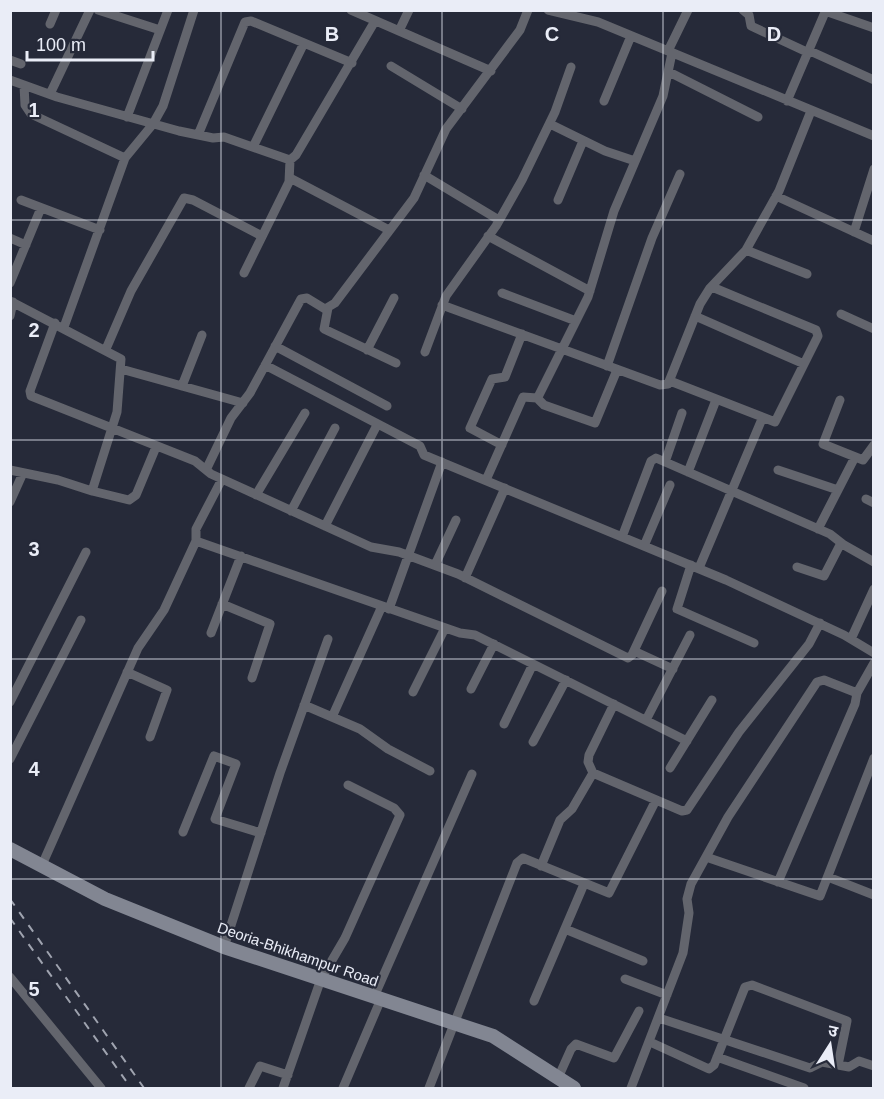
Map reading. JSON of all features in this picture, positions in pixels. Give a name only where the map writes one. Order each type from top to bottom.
[{"type":"main road","name":"Deoria-Bhikhampur Road","points":[[10,849],[105,898],[224,947],[493,1036],[573,1089]]},
{"type":"street","points":[[50,24],[56,10]]},
{"type":"street","points":[[50,94],[90,10]]},
{"type":"street","points":[[98,10],[160,30]]},
{"type":"street","points":[[127,117],[168,10]]},
{"type":"street","points":[[194,10],[170,89],[153,124],[125,158],[100,230],[29,394],[112,430],[195,461],[222,479],[381,550],[408,555],[465,578],[628,658],[634,651],[662,591]]},
{"type":"street","points":[[351,10],[491,71]]},
{"type":"street","points":[[399,31],[409,10]]},
{"type":"street","points":[[396,363],[324,329],[328,308],[335,303],[414,198],[446,129],[520,30],[528,10]]},
{"type":"street","points":[[548,10],[584,15],[873,136]]},
{"type":"street","points":[[537,398],[590,291],[614,211],[663,96],[669,72],[670,52],[688,10]]},
{"type":"street","points":[[743,10],[748,15],[751,26],[873,80]]},
{"type":"street","points":[[787,101],[826,11],[873,28]]},
{"type":"street","points":[[198,135],[245,22],[251,21],[352,63]]},
{"type":"street","points":[[290,159],[296,155],[375,21]]},
{"type":"street","points":[[604,101],[631,36]]},
{"type":"street","points":[[253,147],[304,43]]},
{"type":"street","points":[[10,60],[21,64]]},
{"type":"street","points":[[391,66],[462,109]]},
{"type":"street","points":[[426,352],[451,286],[499,220],[522,180],[550,124],[571,67]]},
{"type":"street","points":[[669,72],[758,117]]},
{"type":"street","points":[[10,80],[127,117],[198,135],[224,137],[290,159]]},
{"type":"street","points":[[24,85],[25,105],[31,114],[125,158]]},
{"type":"street","points":[[670,381],[695,316],[712,287],[746,250],[776,196],[812,111]]},
{"type":"street","points":[[550,124],[583,141],[635,161]]},
{"type":"street","points":[[558,201],[583,141]]},
{"type":"street","points":[[244,273],[290,178],[290,159]]},
{"type":"street","points":[[854,232],[873,169]]},
{"type":"street","points":[[607,366],[652,238],[680,174]]},
{"type":"street","points":[[424,175],[499,220]]},
{"type":"street","points":[[290,178],[389,230]]},
{"type":"street","points":[[776,196],[873,241]]},
{"type":"street","points":[[106,349],[131,291],[184,198],[193,200],[262,236]]},
{"type":"street","points":[[21,200],[100,230]]},
{"type":"street","points":[[10,283],[41,208]]},
{"type":"street","points":[[488,236],[590,291]]},
{"type":"street","points":[[10,238],[26,245]]},
{"type":"street","points":[[746,250],[807,274]]},
{"type":"street","points":[[442,305],[660,385],[670,381],[772,422],[776,420],[818,336],[816,330],[712,287]]},
{"type":"street","points":[[502,292],[576,321]]},
{"type":"street","points":[[206,470],[231,418],[243,403],[302,299],[307,298],[328,308]]},
{"type":"street","points":[[367,350],[394,298]]},
{"type":"street","points":[[10,316],[12,302],[106,349],[121,359],[117,412],[92,491]]},
{"type":"street","points":[[841,314],[873,329]]},
{"type":"street","points":[[695,316],[804,364]]},
{"type":"street","points":[[502,444],[470,428],[492,380],[505,377],[522,334]]},
{"type":"street","points":[[182,386],[202,335]]},
{"type":"street","points":[[275,346],[387,406]]},
{"type":"street","points":[[265,365],[420,446],[424,455],[695,567],[820,623],[873,653]]},
{"type":"street","points":[[121,369],[243,403]]},
{"type":"street","points":[[486,480],[523,397],[537,398],[544,405],[595,423],[617,370]]},
{"type":"street","points":[[688,472],[716,400]]},
{"type":"street","points":[[840,400],[822,442],[865,460],[873,445]]},
{"type":"street","points":[[256,495],[305,413]]},
{"type":"street","points":[[665,462],[681,413]]},
{"type":"street","points":[[754,643],[677,609],[762,419]]},
{"type":"street","points":[[325,526],[377,425]]},
{"type":"street","points":[[291,511],[335,428]]},
{"type":"street","points":[[10,470],[58,480],[123,500],[136,495],[156,447]]},
{"type":"street","points":[[818,529],[855,457]]},
{"type":"street","points":[[622,537],[651,461],[656,458],[818,529],[873,562]]},
{"type":"street","points":[[333,715],[408,555],[442,462]]},
{"type":"street","points":[[778,470],[838,490]]},
{"type":"street","points":[[10,502],[23,473]]},
{"type":"street","points":[[42,865],[138,648],[173,593],[196,541],[196,529],[222,479]]},
{"type":"street","points":[[644,546],[670,485]]},
{"type":"street","points":[[465,578],[505,488]]},
{"type":"street","points":[[435,565],[456,520]]},
{"type":"street","points":[[196,541],[445,628],[475,635],[687,741]]},
{"type":"street","points":[[797,567],[824,576],[841,543]]},
{"type":"street","points":[[10,702],[86,552]]},
{"type":"street","points":[[211,633],[241,556]]},
{"type":"street","points":[[851,639],[873,589]]},
{"type":"street","points":[[222,604],[270,624],[252,678]]},
{"type":"street","points":[[10,759],[81,620]]},
{"type":"street","points":[[614,704],[589,755],[588,762],[593,773],[682,811],[687,810],[738,732],[809,644],[820,623]]},
{"type":"street","points":[[413,692],[445,628]]},
{"type":"street","points":[[646,720],[690,635]]},
{"type":"street","points":[[224,947],[328,639]]},
{"type":"street","points":[[471,689],[494,644]]},
{"type":"street","points":[[634,651],[673,669]]},
{"type":"street","points":[[778,882],[855,704],[857,693],[873,663]]},
{"type":"street","points":[[504,724],[533,664]]},
{"type":"street","points":[[128,672],[167,690],[150,737]]},
{"type":"street","points":[[533,742],[566,680]]},
{"type":"street","points":[[631,1089],[686,940],[689,913],[688,892],[706,857],[767,756],[817,682],[824,680],[857,693]]},
{"type":"street","points":[[670,768],[712,700]]},
{"type":"street","points":[[304,705],[333,715],[360,729],[388,749],[430,771]]},
{"type":"street","points":[[183,832],[214,756],[236,764],[215,819],[261,833]]},
{"type":"street","points":[[706,857],[818,896],[822,893],[873,758]]},
{"type":"street","points":[[541,866],[560,820],[572,809],[593,773]]},
{"type":"street","points":[[346,1088],[378,998],[472,774]]},
{"type":"street","points":[[283,1089],[321,980],[345,939],[400,815],[394,808],[348,785]]},
{"type":"street","points":[[429,1089],[517,863],[523,858],[606,893],[611,890],[656,800]]},
{"type":"street","points":[[828,877],[873,895]]},
{"type":"street","points":[[534,1001],[584,884]]},
{"type":"street","points":[[565,929],[643,961]]},
{"type":"street","points":[[10,977],[101,1089]]},
{"type":"street","points":[[625,979],[667,995]]},
{"type":"street","points":[[650,1042],[706,1069],[711,1067],[745,987],[752,985],[847,1021],[837,1065]]},
{"type":"street","points":[[558,1078],[571,1049],[576,1044],[614,1058],[639,1011]]},
{"type":"street","points":[[659,1018],[810,1068],[822,1062],[849,1067],[859,1061],[873,1066]]},
{"type":"street","points":[[717,1057],[804,1089]]},
{"type":"street","points":[[249,1089],[260,1066],[288,1075]]},
{"type":"railway","points":[[10,899],[144,1088]]},
{"type":"railway","points":[[10,918],[131,1088]]}]
